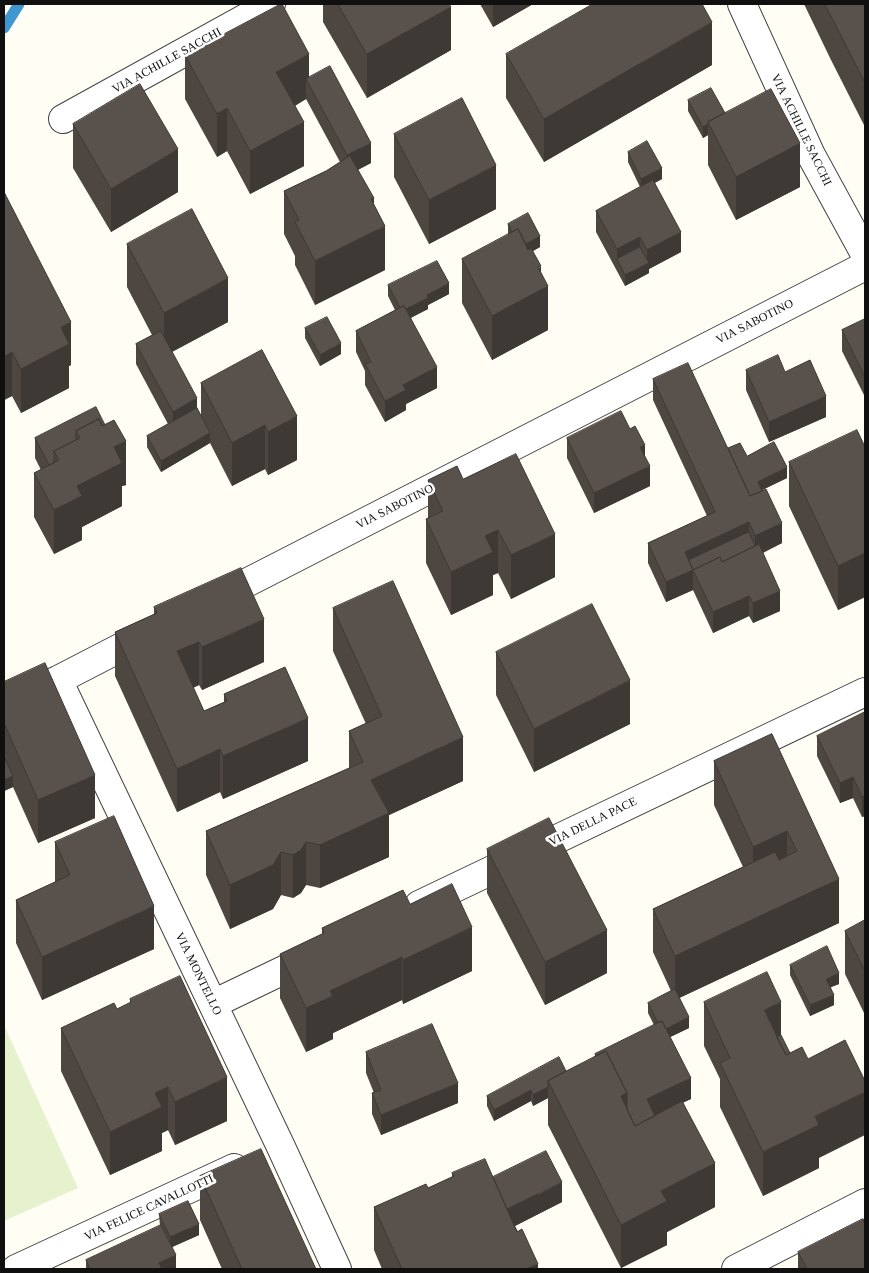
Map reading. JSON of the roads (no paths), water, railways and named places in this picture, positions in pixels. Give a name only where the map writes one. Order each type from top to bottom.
[{"type":"street","name":"VIA ACHILLE SACCHI","points":[[63,119],[271,4]]},
{"type":"street","name":"VIA ACHILLE SACCHI","points":[[742,4],[811,155],[865,254]]},
{"type":"street","name":"VIA SABOTINO","points":[[191,612],[865,266]]},
{"type":"street","points":[[4,704],[58,680],[164,625]]},
{"type":"street","name":"VIA MONTELLO","points":[[58,680],[213,1004],[266,1153],[337,1269]]},
{"type":"street","name":"VIA DELLA PACE","points":[[400,914],[865,692]]},
{"type":"street","points":[[213,1004],[338,944]]},
{"type":"street","name":"VIA FELICE CAVALLOTTI","points":[[16,1269],[266,1153]]},
{"type":"street","points":[[736,1269],[865,1204]]},
{"type":"waterway","points":[[4,28],[19,4]]}]
